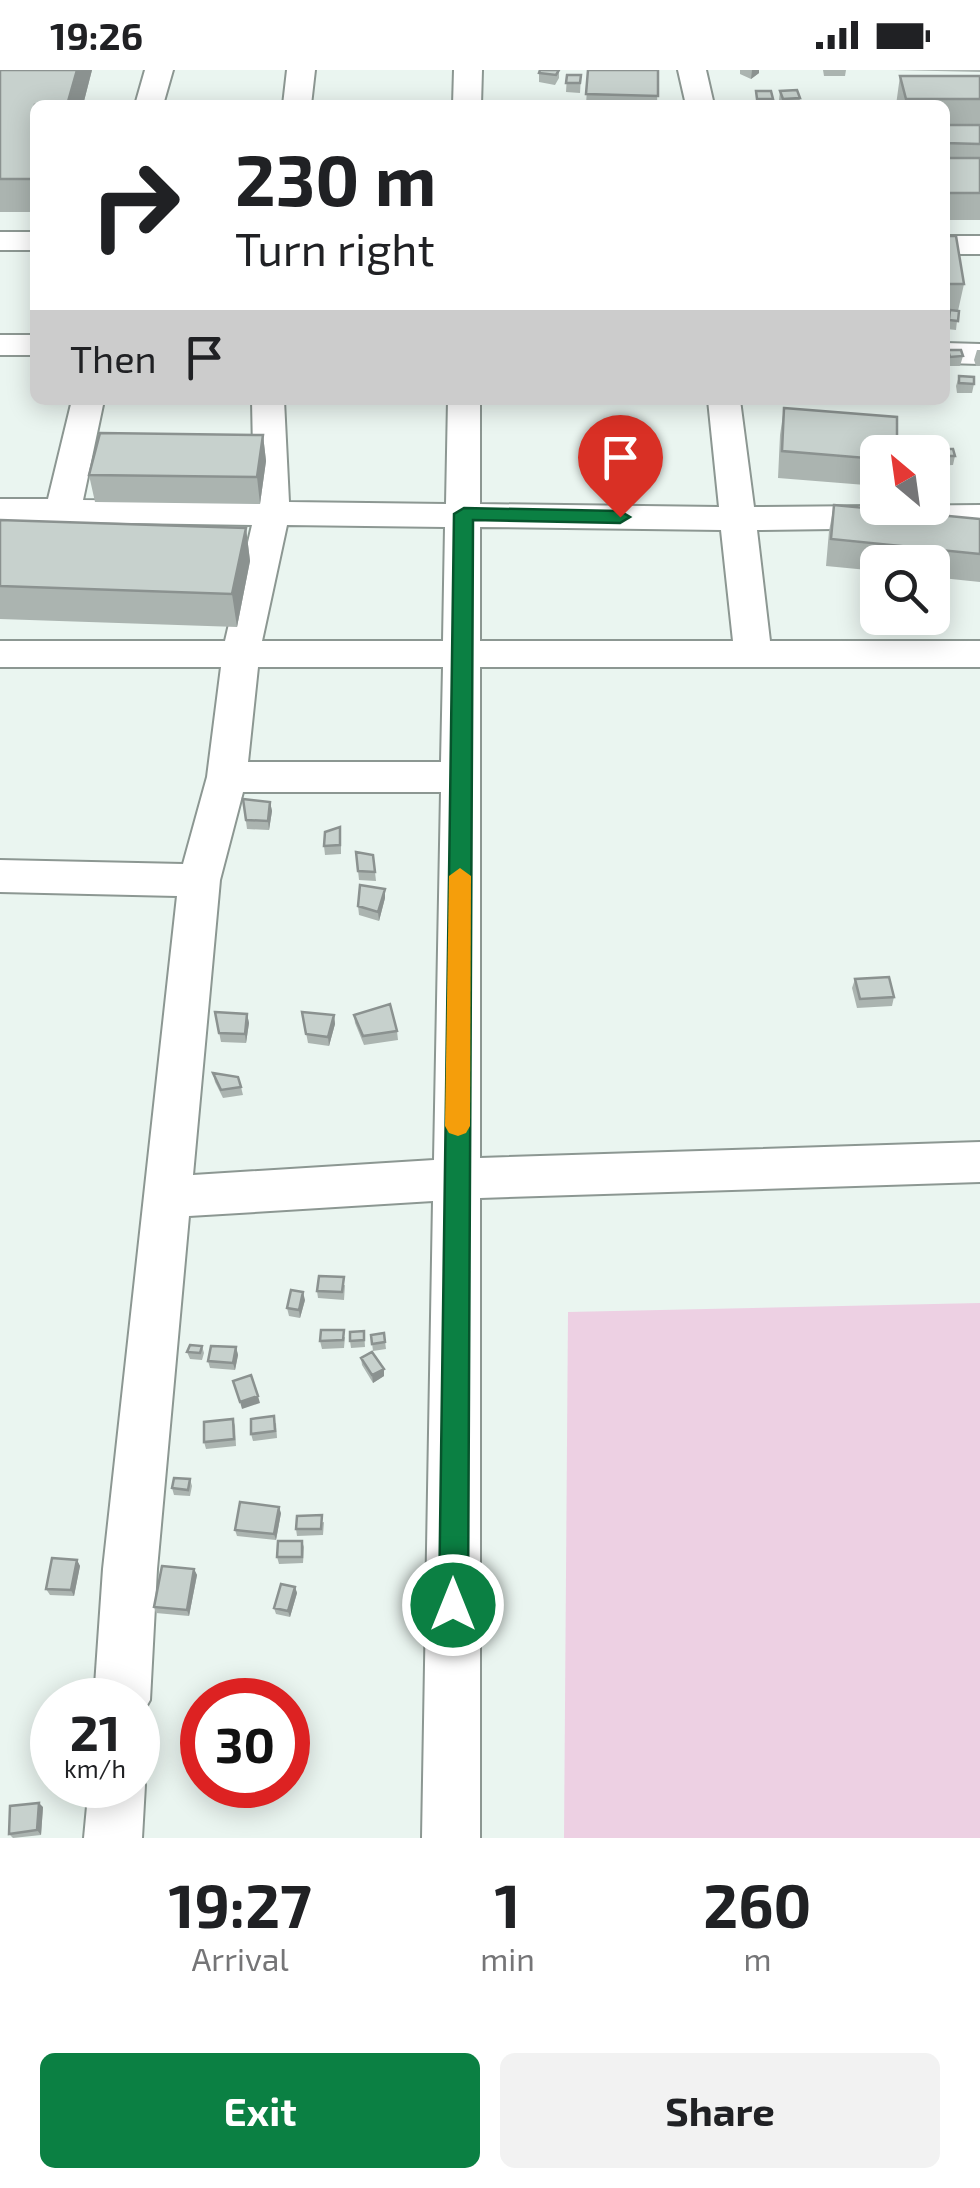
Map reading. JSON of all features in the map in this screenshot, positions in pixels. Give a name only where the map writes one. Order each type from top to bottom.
[{"type":"street","points":[[150,100],[159,70]]},
{"type":"street","points":[[297,100],[301,70]]},
{"type":"street","points":[[468,70],[468,100]]},
{"type":"street","points":[[692,70],[699,100]]},
{"type":"street","points":[[0,241],[30,241]]},
{"type":"street","points":[[950,245],[980,245]]},
{"type":"street","points":[[0,345],[30,345]]},
{"type":"street","points":[[950,353],[980,354]]},
{"type":"street","points":[[64,510],[87,405]]},
{"type":"street","points":[[123,1678],[130,1569],[199,880],[227,777],[241,654],[272,510],[268,405]]},
{"type":"street","points":[[451,1838],[464,405]]},
{"type":"street","points":[[725,405],[753,653]]},
{"type":"street","points":[[0,510],[272,510],[738,519],[980,516]]},
{"type":"street","points":[[0,654],[980,654]]},
{"type":"street","points":[[227,777],[461,778]]},
{"type":"street","points":[[0,876],[199,880]]},
{"type":"street","points":[[167,1197],[457,1178],[980,1162]]},
{"type":"street","points":[[113,1838],[115,1808]]},
{"type":"shaded area","points":[[980,1303],[980,1838],[564,1838],[568,1312]]},
{"type":"building","points":[[0,70],[77,70],[68,100],[30,100],[30,179],[0,179]]},
{"type":"building","points":[[559,70],[556,75],[539,73]]},
{"type":"building","points":[[588,70],[658,70],[658,96],[586,94]]},
{"type":"building","points":[[567,75],[581,75],[580,83],[566,83]]},
{"type":"building","points":[[900,76],[980,76],[980,99],[906,99]]},
{"type":"building","points":[[797,90],[800,98],[783,99],[780,91]]},
{"type":"building","points":[[756,91],[771,91],[773,99],[757,99]]},
{"type":"building","points":[[950,125],[980,125],[980,144],[950,143]]},
{"type":"building","points":[[950,158],[980,158],[980,193],[950,193]]},
{"type":"building","points":[[950,236],[956,236],[964,284],[950,284]]},
{"type":"building","points":[[950,310],[959,311],[958,321],[950,320]]},
{"type":"building","points":[[950,350],[961,350],[963,356],[950,357]]},
{"type":"building","points":[[959,376],[974,377],[974,384],[959,383]]},
{"type":"building","points":[[784,408],[897,417],[897,435],[860,435],[860,458],[782,451]]},
{"type":"building","points":[[100,433],[263,435],[257,477],[89,475]]},
{"type":"building","points":[[834,505],[860,507],[860,525],[950,525],[950,516],[980,519],[980,554],[950,551],[950,545],[831,539]]},
{"type":"building","points":[[0,520],[246,528],[232,594],[0,586]]},
{"type":"building","points":[[243,799],[270,802],[268,821],[246,820]]},
{"type":"building","points":[[340,827],[340,845],[324,846],[325,832]]},
{"type":"building","points":[[356,852],[373,855],[375,872],[358,871]]},
{"type":"building","points":[[360,885],[385,889],[378,912],[358,906]]},
{"type":"building","points":[[889,977],[894,997],[860,999],[855,979]]},
{"type":"building","points":[[390,1004],[397,1031],[363,1036],[354,1015]]},
{"type":"building","points":[[215,1012],[247,1014],[245,1034],[219,1033]]},
{"type":"building","points":[[302,1012],[334,1015],[328,1037],[306,1034]]},
{"type":"building","points":[[213,1073],[238,1077],[241,1087],[221,1090]]},
{"type":"building","points":[[319,1276],[344,1277],[342,1292],[317,1291]]},
{"type":"building","points":[[291,1290],[303,1292],[299,1310],[287,1308]]},
{"type":"building","points":[[321,1330],[344,1330],[343,1340],[320,1341]]},
{"type":"building","points":[[364,1331],[364,1340],[350,1341],[350,1332]]},
{"type":"building","points":[[384,1333],[385,1342],[372,1344],[371,1335]]},
{"type":"building","points":[[190,1345],[202,1346],[200,1353],[187,1352]]},
{"type":"building","points":[[211,1346],[236,1347],[233,1363],[208,1361]]},
{"type":"building","points":[[372,1352],[384,1369],[372,1375],[361,1358]]},
{"type":"building","points":[[251,1375],[258,1396],[240,1402],[233,1381]]},
{"type":"building","points":[[274,1416],[275,1431],[251,1434],[251,1419]]},
{"type":"building","points":[[233,1419],[234,1439],[204,1442],[204,1422]]},
{"type":"building","points":[[174,1478],[190,1479],[188,1490],[172,1488]]},
{"type":"building","points":[[240,1502],[279,1507],[274,1534],[235,1530]]},
{"type":"building","points":[[322,1515],[321,1529],[296,1529],[297,1516]]},
{"type":"building","points":[[278,1541],[302,1541],[302,1557],[277,1557]]},
{"type":"building","points":[[52,1558],[77,1560],[71,1590],[46,1589]]},
{"type":"building","points":[[162,1566],[194,1569],[187,1610],[154,1607]]},
{"type":"building","points":[[281,1584],[295,1587],[288,1611],[274,1608]]},
{"type":"building","points":[[30,1804],[30,1808],[39,1808],[37,1830],[9,1834],[10,1806]]},
{"type":"slow traffic","points":[[458,1126],[460,876]]},
{"type":"route","points":[[453,1605],[464,514],[620,517]]}]
